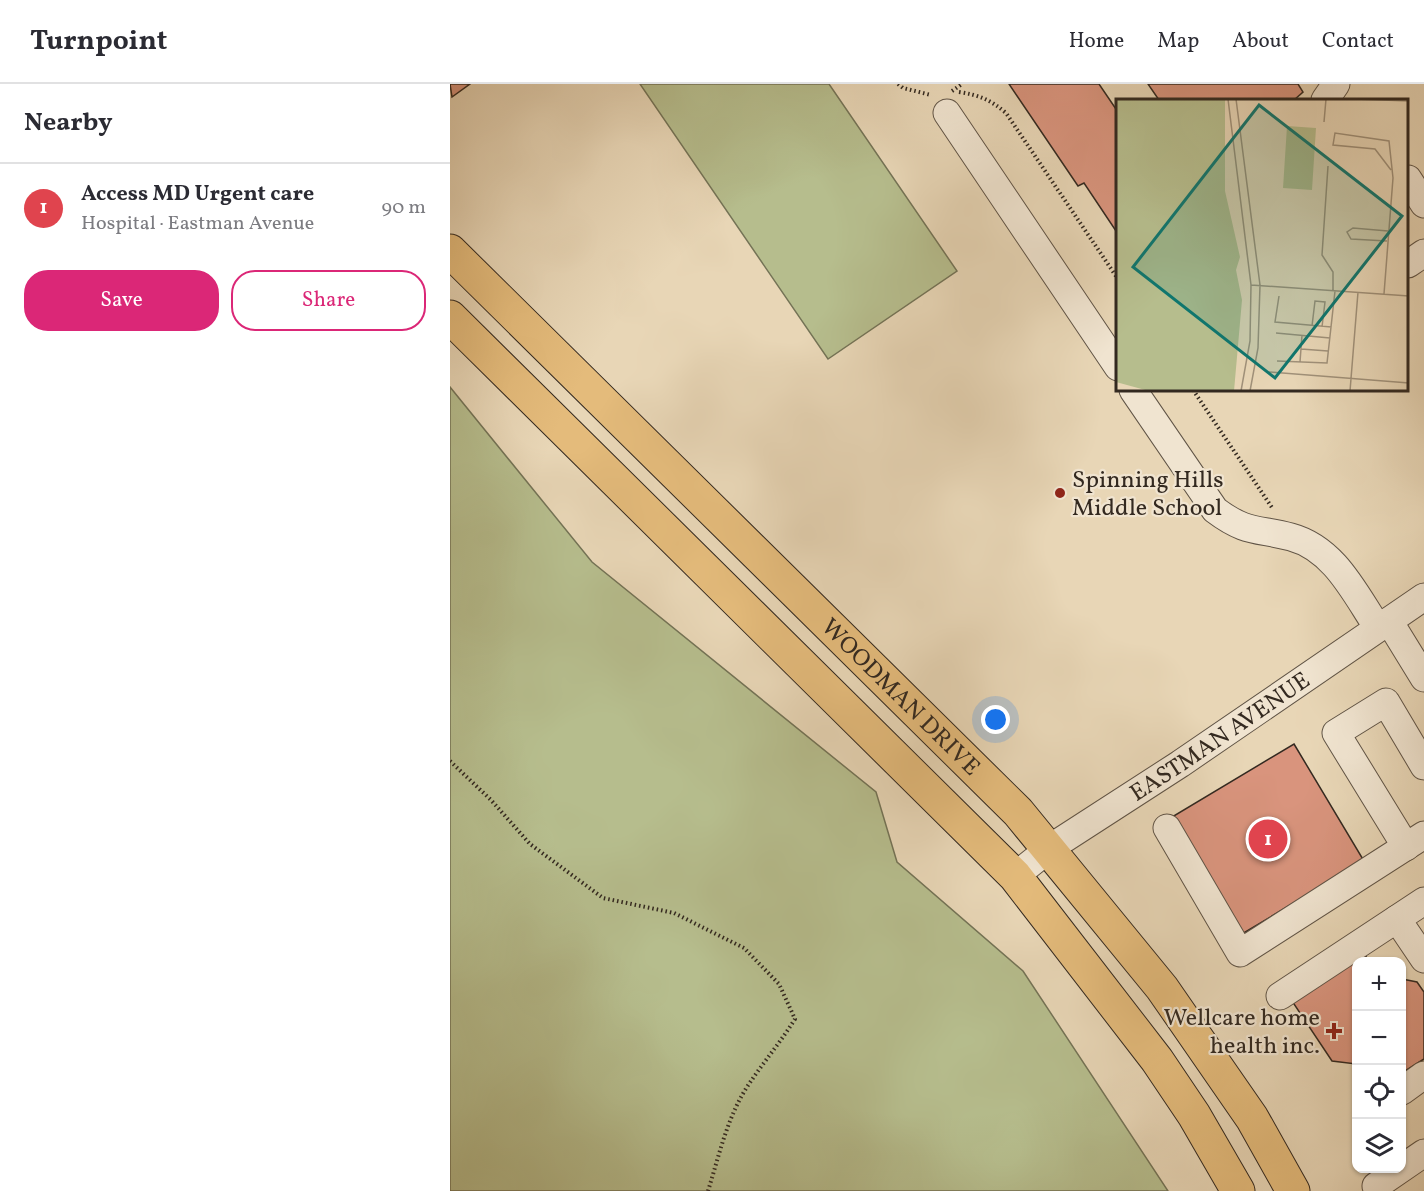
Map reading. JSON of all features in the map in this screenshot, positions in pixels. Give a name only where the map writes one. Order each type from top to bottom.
[{"type":"main road","name":"WOODMAN DRIVE","points":[[450,251],[1018,812],[1050,848],[1174,1006],[1252,1118],[1293,1191]]},
{"type":"main road","name":"WOODMAN DRIVE","points":[[450,317],[1015,876],[1157,1060],[1194,1114],[1238,1191]]},
{"type":"street","points":[[1326,99],[1336,84]]},
{"type":"street","points":[[1342,84],[1353,99]]},
{"type":"street","points":[[949,102],[1116,364]]},
{"type":"street","points":[[1409,263],[1424,253]]},
{"type":"street","points":[[1134,392],[1215,510],[1231,523],[1253,531],[1293,537],[1319,550],[1338,568],[1424,678]]},
{"type":"street","name":"EASTMAN AVENUE","points":[[1015,876],[1050,848],[1171,770],[1424,597]]},
{"type":"street","points":[[1167,828],[1240,953],[1415,841],[1336,733],[1386,702],[1424,766]]},
{"type":"street","points":[[1280,996],[1424,901]]},
{"type":"street","points":[[1397,919],[1424,959]]},
{"type":"street","points":[[1406,1088],[1424,1075]]},
{"type":"street","points":[[1376,1186],[1424,1153]]},
{"type":"path","points":[[898,84],[903,88],[949,102],[978,95],[992,100],[1006,113],[1116,276]]},
{"type":"path","points":[[949,102],[962,84]]},
{"type":"path","points":[[1194,392],[1293,537]]},
{"type":"path","points":[[450,761],[491,800],[530,844],[603,898],[674,913],[744,948],[779,984],[795,1019],[775,1052],[746,1088],[727,1129],[708,1191]]},
{"type":"green space","points":[[640,84],[829,84],[957,271],[828,359]]},
{"type":"green space","points":[[450,387],[592,562],[876,792],[897,862],[1023,971],[1168,1191],[450,1191]]},
{"type":"building","points":[[450,84],[470,84],[452,97]]},
{"type":"building","points":[[1009,84],[1099,84],[1116,109],[1116,231],[1084,183],[1078,186]]},
{"type":"building","points":[[1148,84],[1298,84],[1303,92],[1295,99],[1158,99]]},
{"type":"building","points":[[1294,744],[1364,861],[1242,934],[1172,817]]},
{"type":"building","name":"Wellcare home health inc.","points":[[1352,962],[1352,1064],[1332,1061],[1292,1001]]},
{"type":"building","points":[[1406,980],[1417,982],[1424,992],[1424,1059],[1406,1070]]},
{"type":"place","name":"Spinning Hills Middle School","points":[[1060,493]]},
{"type":"place","name":"Access MD Urgent care","points":[[1268,839]]},
{"type":"place","name":"Wellcare home health inc.","points":[[1334,1031]]}]
